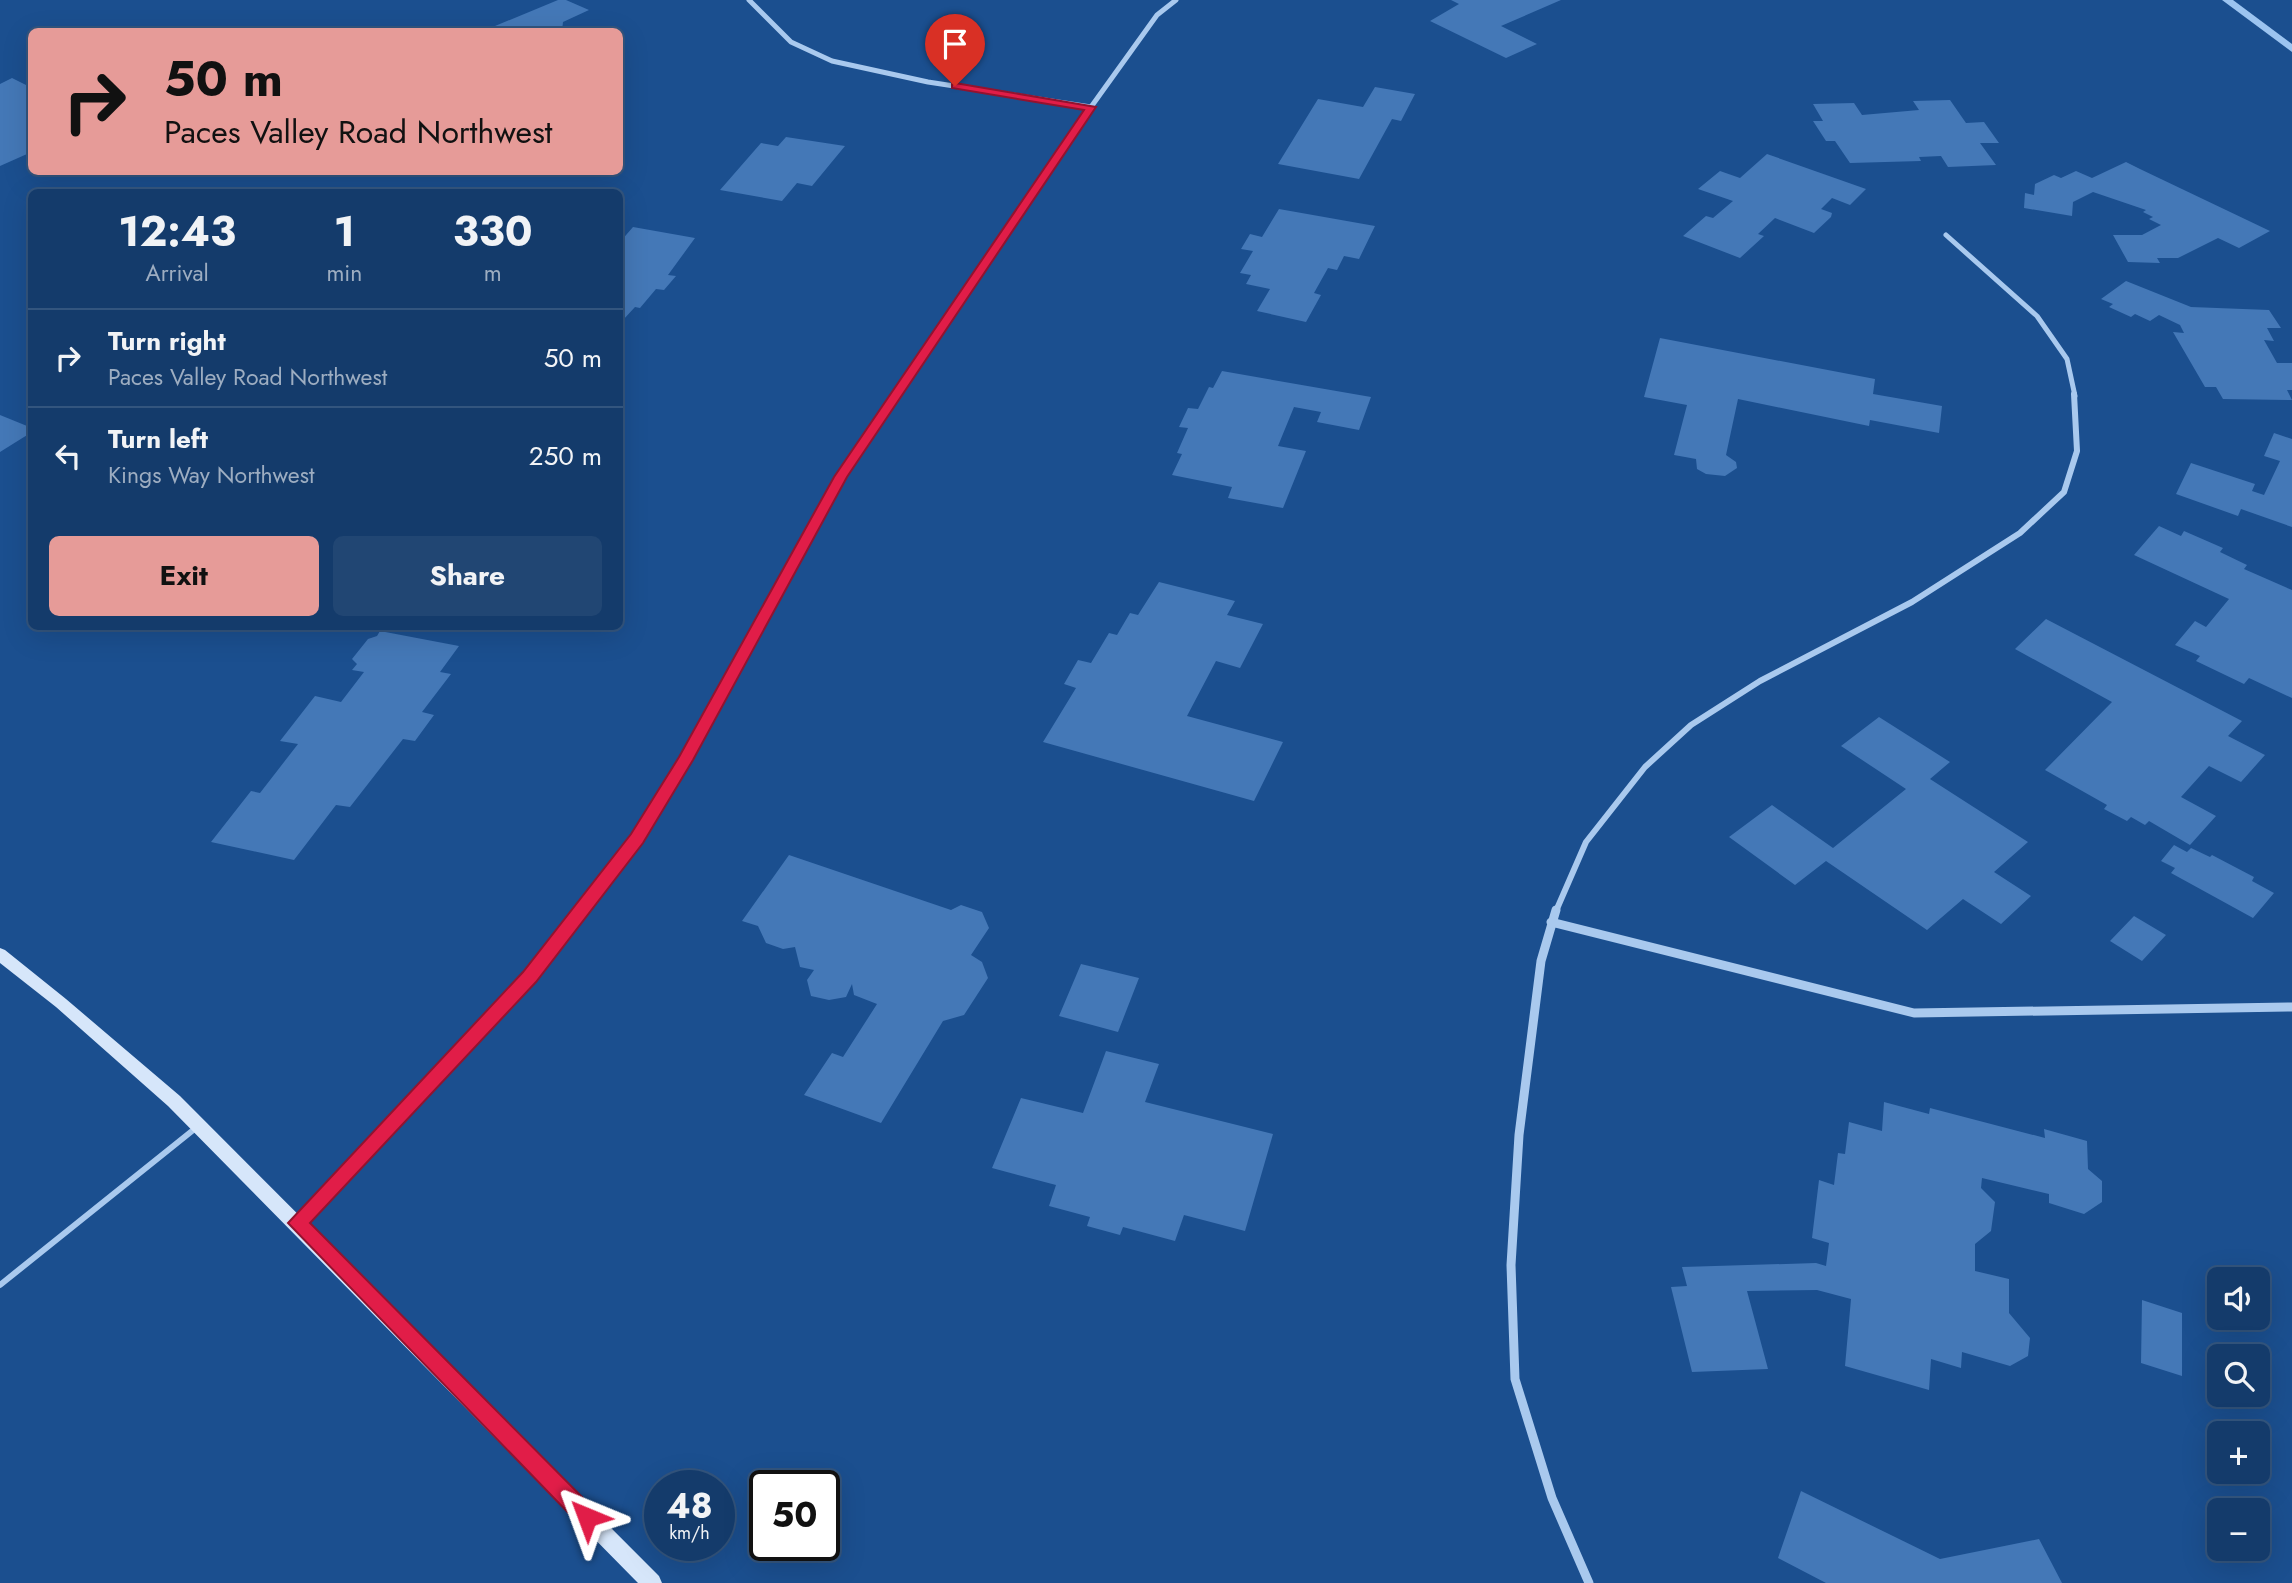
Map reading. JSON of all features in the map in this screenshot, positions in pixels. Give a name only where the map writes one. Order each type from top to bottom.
[{"type":"main road","points":[[0,954],[61,1003],[200,1126],[652,1583]]},
{"type":"street","points":[[749,0],[791,42],[832,61],[928,82],[1091,107]]},
{"type":"street","points":[[298,1223],[530,977],[637,839],[685,760],[841,477],[1091,107],[1157,15],[1176,0]]},
{"type":"street","points":[[1589,1583],[1552,1498],[1515,1379],[1511,1265],[1519,1135],[1541,961],[1551,922],[1586,842],[1645,767],[1691,726],[1760,681],[1923,595],[2021,533],[2064,492],[2077,452],[2077,407],[2067,359],[2037,316],[1946,235]]},
{"type":"street","points":[[1551,922],[1914,1013],[2292,1007]]},
{"type":"lane","points":[[0,1285],[200,1126]]},
{"type":"building","points":[[558,0],[566,0],[589,10],[563,22],[562,28],[490,28]]},
{"type":"building","points":[[1451,0],[1561,0],[1501,26],[1537,44],[1506,58],[1430,21],[1459,4]]},
{"type":"building","points":[[12,78],[28,86],[28,154],[0,166],[0,84]]},
{"type":"building","points":[[1375,87],[1415,94],[1401,121],[1392,119],[1359,179],[1278,164],[1318,99],[1363,107]]},
{"type":"building","points":[[1950,100],[1966,123],[1984,122],[1999,143],[1980,143],[1996,165],[1948,167],[1941,156],[1919,157],[1921,161],[1850,163],[1835,141],[1826,141],[1813,121],[1823,121],[1813,104],[1854,103],[1862,115],[1919,110],[1913,101]]},
{"type":"building","points":[[786,137],[845,146],[812,186],[797,183],[782,201],[720,190],[761,143],[778,146]]},
{"type":"building","points":[[1767,154],[1866,189],[1850,205],[1832,198],[1821,209],[1832,213],[1831,217],[1814,233],[1775,218],[1758,234],[1764,236],[1740,258],[1683,236],[1706,216],[1713,218],[1733,201],[1698,189],[1720,171],[1740,178]]},
{"type":"building","points":[[2126,162],[2270,231],[2239,248],[2218,238],[2178,258],[2157,258],[2160,263],[2128,262],[2113,235],[2142,235],[2161,225],[2149,219],[2153,217],[2143,212],[2146,210],[2093,192],[2073,202],[2072,216],[2024,208],[2025,193],[2034,195],[2035,184],[2054,175],[2061,178],[2076,171],[2092,178]]},
{"type":"building","points":[[1279,209],[1375,226],[1359,259],[1344,256],[1337,270],[1328,268],[1314,293],[1321,295],[1306,322],[1257,311],[1270,289],[1246,284],[1251,275],[1240,273],[1253,251],[1241,249],[1250,234],[1262,237]]},
{"type":"building","points":[[633,227],[695,238],[668,275],[676,276],[664,290],[656,289],[640,308],[635,307],[623,320],[623,239]]},
{"type":"building","points":[[2126,281],[2191,307],[2269,310],[2281,328],[2267,328],[2274,341],[2264,340],[2277,363],[2292,363],[2292,390],[2287,390],[2292,400],[2223,399],[2216,387],[2205,387],[2173,332],[2184,333],[2180,325],[2159,315],[2150,321],[2135,314],[2131,317],[2109,307],[2113,304],[2101,299]]},
{"type":"building","points":[[1660,338],[1875,379],[1873,394],[1942,406],[1939,433],[1870,420],[1869,426],[1738,399],[1726,455],[1736,462],[1737,468],[1725,476],[1706,474],[1697,469],[1696,459],[1674,455],[1687,405],[1644,397]]},
{"type":"building","points":[[1222,371],[1371,397],[1359,430],[1317,422],[1321,412],[1294,407],[1278,446],[1306,451],[1283,508],[1228,498],[1232,487],[1172,475],[1182,454],[1177,453],[1188,428],[1179,427],[1188,408],[1198,409],[1209,387],[1213,388]]},
{"type":"building","points":[[0,415],[28,426],[28,434],[0,452]]},
{"type":"building","points":[[2274,433],[2292,439],[2292,527],[2241,509],[2238,516],[2176,494],[2191,463],[2255,484],[2252,491],[2264,495],[2280,461],[2264,456]]},
{"type":"building","points":[[2159,526],[2181,536],[2184,531],[2223,548],[2220,552],[2247,565],[2244,569],[2292,590],[2292,698],[2249,678],[2244,684],[2196,661],[2200,656],[2175,645],[2195,621],[2206,627],[2229,599],[2134,555]]},
{"type":"building","points":[[1159,582],[1235,601],[1227,615],[1263,624],[1240,668],[1216,661],[1187,716],[1283,742],[1254,801],[1043,742],[1076,688],[1064,684],[1078,660],[1091,663],[1109,633],[1117,635],[1130,613],[1138,615]]},
{"type":"building","points":[[2046,619],[2242,721],[2228,736],[2265,755],[2241,782],[2209,766],[2181,797],[2216,816],[2190,845],[2149,821],[2145,825],[2131,817],[2127,821],[2104,809],[2107,805],[2045,770],[2112,702],[2015,649]]},
{"type":"building","points":[[380,631],[459,646],[440,672],[451,674],[422,712],[434,715],[415,741],[403,739],[350,807],[336,805],[294,860],[211,842],[251,791],[260,793],[298,744],[280,741],[315,696],[341,702],[364,672],[352,670],[357,664],[352,659],[368,639],[377,636]]},
{"type":"building","points":[[1879,717],[1950,762],[1930,779],[2028,842],[1994,872],[2031,896],[2001,924],[1963,899],[1927,930],[1826,861],[1795,885],[1729,837],[1772,805],[1833,848],[1906,789],[1841,746]]},
{"type":"building","points":[[2174,845],[2187,852],[2191,848],[2210,857],[2212,855],[2254,877],[2252,881],[2274,893],[2253,918],[2171,873],[2175,868],[2161,861]]},
{"type":"building","points":[[789,855],[951,910],[961,905],[982,912],[989,928],[971,955],[982,962],[988,978],[964,1015],[943,1021],[881,1123],[804,1095],[832,1053],[843,1057],[877,1004],[854,995],[852,984],[846,997],[829,1000],[811,996],[807,980],[814,970],[800,967],[795,947],[783,949],[766,943],[758,926],[742,921]]},
{"type":"building","points":[[2134,916],[2166,935],[2142,961],[2110,941]]},
{"type":"building","points":[[1081,964],[1139,978],[1118,1032],[1059,1016]]},
{"type":"building","points":[[1106,1051],[1159,1064],[1145,1102],[1273,1134],[1245,1231],[1184,1215],[1175,1241],[1123,1227],[1120,1235],[1087,1226],[1090,1217],[1049,1206],[1056,1185],[992,1168],[1021,1098],[1083,1113]]},
{"type":"building","points":[[1884,1102],[1929,1114],[1930,1108],[2045,1138],[2044,1129],[2087,1141],[2088,1169],[2102,1181],[2102,1202],[2084,1214],[2049,1203],[2049,1194],[1982,1178],[1981,1188],[1995,1202],[1991,1231],[1975,1244],[1975,1271],[2009,1279],[2009,1313],[2030,1338],[2028,1356],[2010,1366],[1962,1352],[1961,1368],[1931,1359],[1929,1390],[1845,1366],[1851,1299],[1817,1290],[1747,1291],[1768,1369],[1692,1372],[1671,1287],[1687,1286],[1682,1267],[1816,1263],[1826,1266],[1829,1243],[1812,1238],[1819,1180],[1834,1185],[1838,1153],[1845,1154],[1849,1122],[1882,1131]]},
{"type":"building","points":[[2142,1300],[2182,1313],[2182,1376],[2141,1363]]},
{"type":"building","points":[[1801,1491],[1940,1559],[2039,1539],[2062,1583],[1826,1583],[1778,1558]]},
{"type":"waterway","points":[[2227,0],[2292,49]]},
{"type":"route","points":[[587,1517],[298,1223],[530,977],[637,839],[685,760],[841,477],[1091,107],[955,86]]}]
